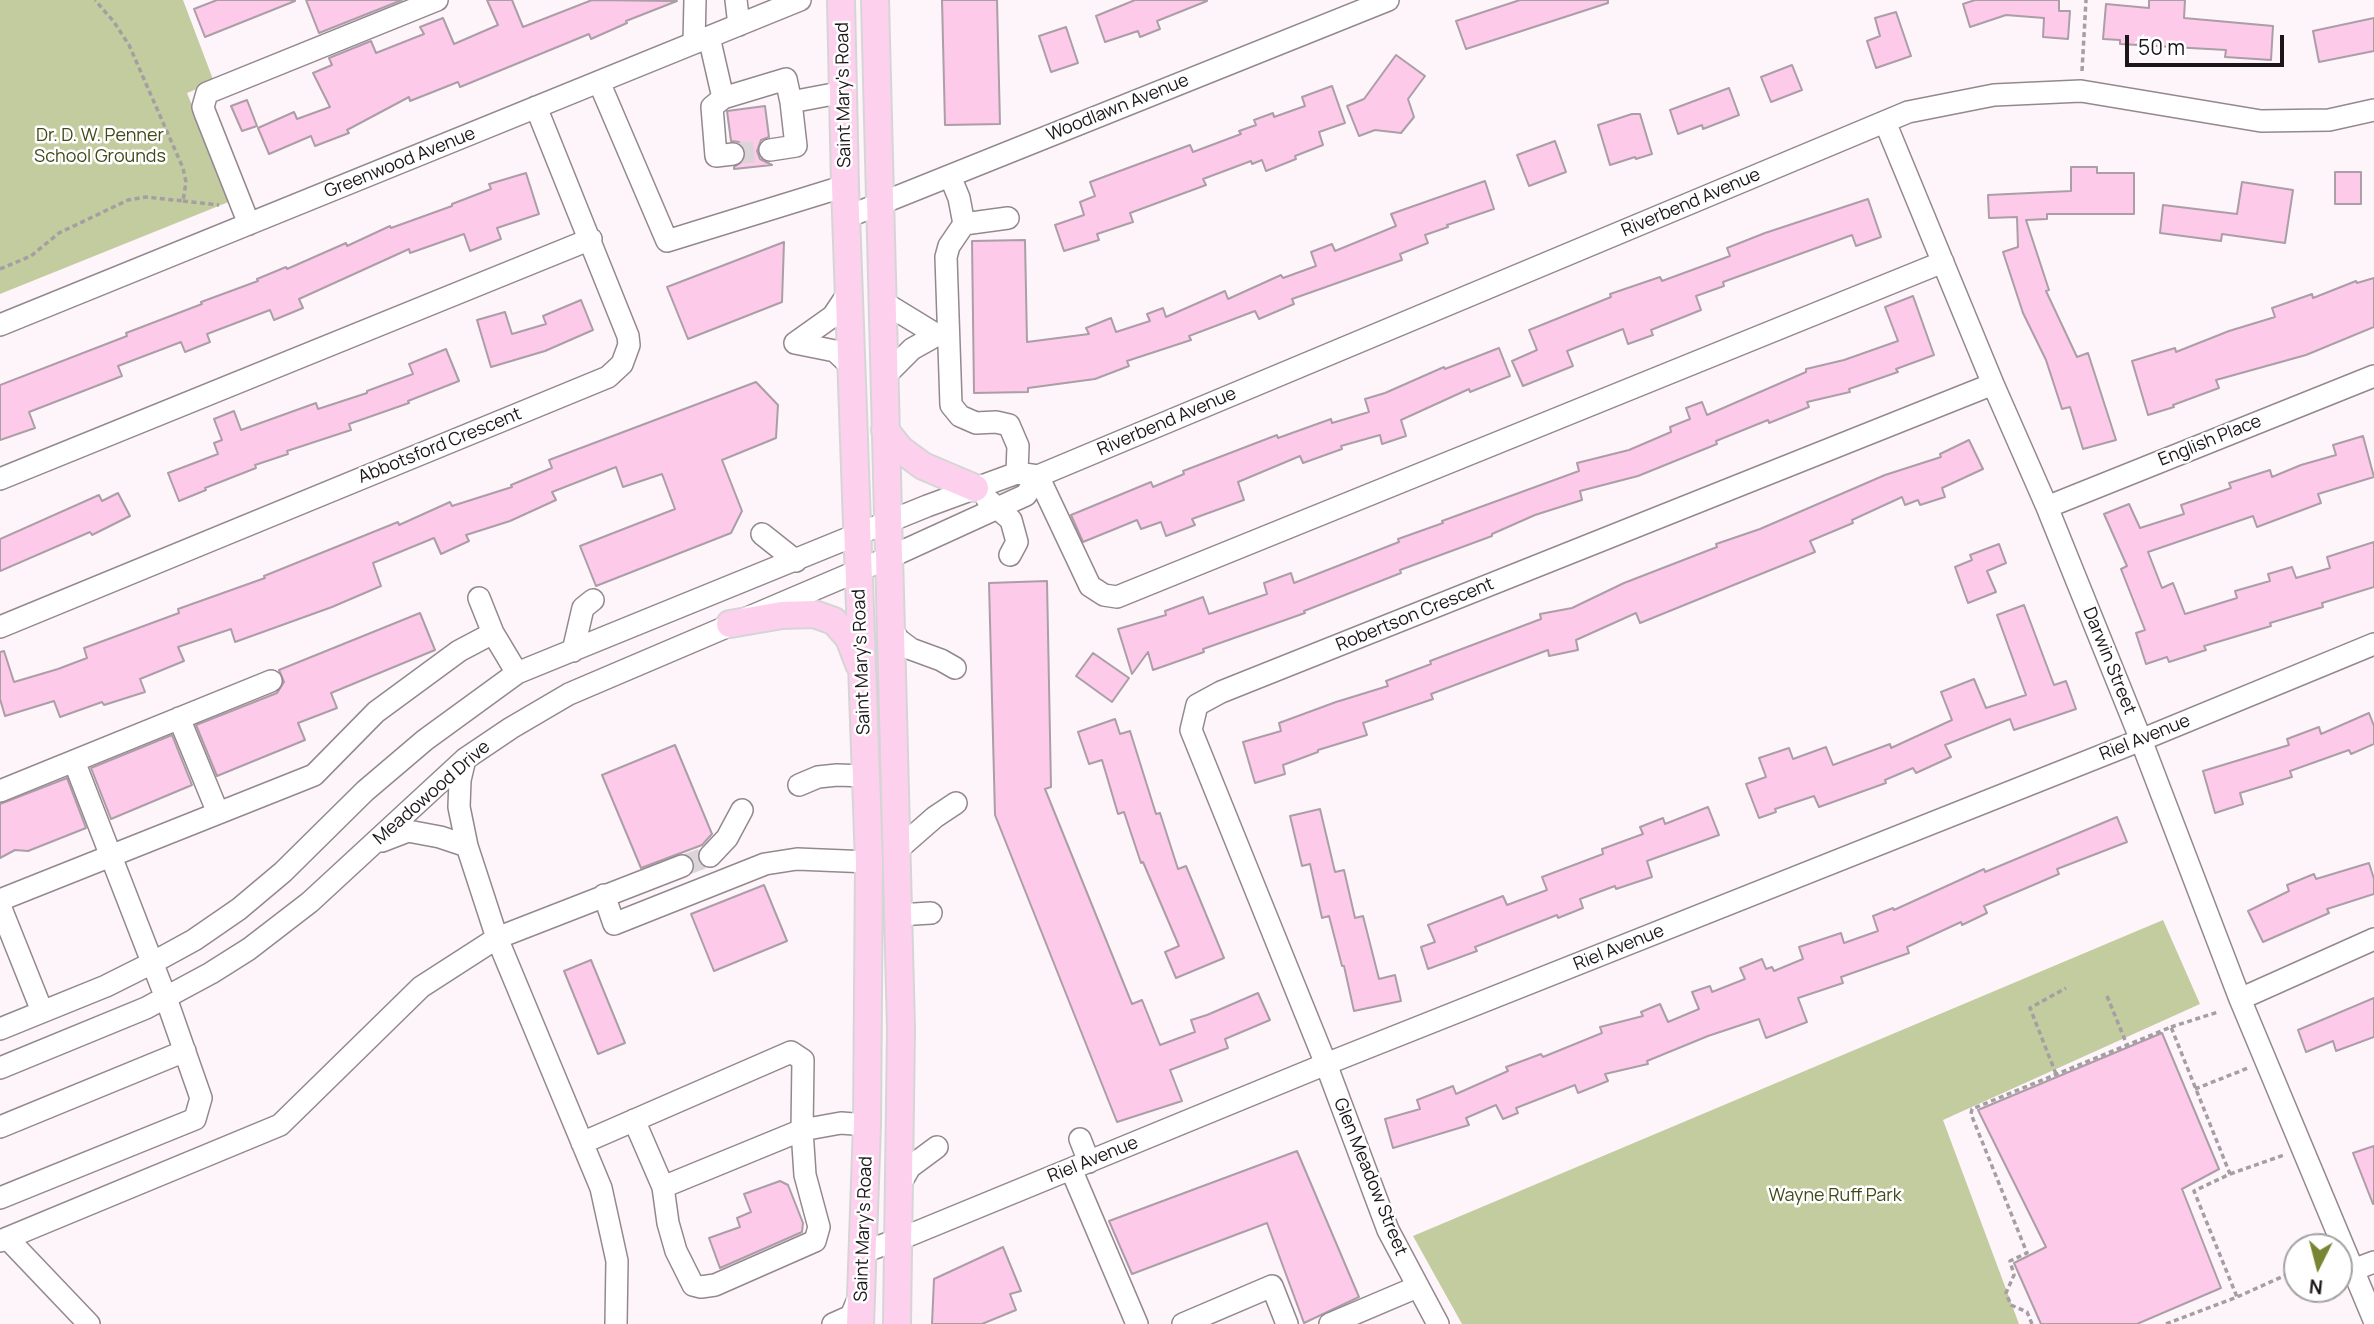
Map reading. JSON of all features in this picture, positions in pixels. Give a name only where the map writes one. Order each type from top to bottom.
[{"type":"main road","name":"Saint Mary's Road","points":[[841,0],[856,536],[869,862],[867,1125],[860,1324]]},
{"type":"main road","name":"Saint Mary's Road","points":[[875,0],[901,1050],[897,1324]]},
{"type":"main road","points":[[885,430],[900,449],[923,466],[975,488]]},
{"type":"main road","points":[[730,624],[782,615],[814,614],[834,621],[849,638],[863,673]]},
{"type":"street","points":[[249,223],[203,107],[207,93],[437,0]]},
{"type":"street","points":[[695,0],[702,40],[723,98]]},
{"type":"street","points":[[736,0],[739,24]]},
{"type":"street","name":"Greenwood Avenue","points":[[0,325],[800,0]]},
{"type":"street","name":"Woodlawn Avenue","points":[[847,217],[1388,0]]},
{"type":"street","points":[[724,155],[712,107],[723,98],[786,79],[796,146],[770,150]]},
{"type":"street","points":[[599,82],[667,241],[845,186]]},
{"type":"street","name":"Riverbend Avenue","points":[[888,522],[975,488],[1028,474],[1908,113],[1994,95],[2081,91],[2261,121],[2329,120],[2374,110]]},
{"type":"street","points":[[791,103],[844,92]]},
{"type":"street","name":"Abbotsford Crescent","points":[[0,626],[608,377],[622,364],[627,354],[628,337],[536,107]]},
{"type":"street","name":"Darwin Street","points":[[1885,122],[2047,507],[2141,740],[2240,999],[2338,1233]]},
{"type":"street","points":[[950,176],[964,224],[949,246],[946,257],[942,335],[951,405],[960,416],[976,423],[996,422],[1009,425],[1028,474],[1090,586],[1104,595],[1117,597],[1943,262]]},
{"type":"street","points":[[964,224],[1008,218]]},
{"type":"street","points":[[0,479],[590,239]]},
{"type":"street","points":[[849,292],[833,316],[795,343],[835,351],[851,366]]},
{"type":"street","points":[[883,302],[942,335]]},
{"type":"street","points":[[884,377],[912,349],[942,335]]},
{"type":"street","name":"English Place","points":[[2047,507],[2374,376]]},
{"type":"street","name":"Robertson Crescent","points":[[1326,1065],[1191,730],[1197,705],[1221,692],[1993,384]]},
{"type":"street","name":"Riverbend Avenue","points":[[888,558],[1026,495],[1028,474]]},
{"type":"street","points":[[975,488],[1012,520],[1017,542],[1010,555]]},
{"type":"street","points":[[0,1029],[106,986],[194,940],[239,909],[283,872],[365,792],[415,749],[470,705],[517,673],[888,522]]},
{"type":"street","points":[[762,534],[796,561]]},
{"type":"street","name":"Meadowood Drive","points":[[0,1068],[146,1008],[211,973],[282,925],[465,759],[569,694],[888,558]]},
{"type":"street","points":[[479,598],[493,633],[517,673]]},
{"type":"street","points":[[573,651],[583,608],[593,600]]},
{"type":"street","points":[[890,627],[899,640],[911,649],[955,668]]},
{"type":"street","points":[[0,900],[314,775],[376,712],[459,651],[493,633]]},
{"type":"street","name":"Riel Avenue","points":[[864,1252],[2374,644]]},
{"type":"street","points":[[0,791],[271,681]]},
{"type":"street","points":[[180,718],[218,813]]},
{"type":"street","points":[[465,759],[460,780],[459,807],[467,846],[497,938],[601,1188],[617,1261],[616,1324]]},
{"type":"street","points":[[0,1198],[195,1119],[201,1098],[166,998],[74,761]]},
{"type":"street","points":[[800,785],[827,776],[866,776]]},
{"type":"street","points":[[896,851],[934,817],[956,803]]},
{"type":"street","points":[[710,856],[727,838],[742,810]]},
{"type":"street","points":[[371,845],[408,831],[467,846]]},
{"type":"street","points":[[604,895],[614,923],[765,863],[797,859],[869,862]]},
{"type":"street","points":[[89,1324],[4,1240],[280,1125],[421,987],[497,938],[682,866]]},
{"type":"street","points":[[0,906],[42,1012]]},
{"type":"street","points":[[898,915],[931,914]]},
{"type":"street","points":[[2240,999],[2374,939]]},
{"type":"street","points":[[0,1127],[185,1051]]},
{"type":"street","points":[[582,1143],[634,1120],[791,1052],[803,1060],[805,1175],[818,1227],[816,1241],[715,1285],[693,1285],[676,1251],[668,1223],[664,1192],[634,1120]]},
{"type":"street","name":"Glen Meadow Street","points":[[1326,1065],[1388,1230],[1438,1324]]},
{"type":"street","points":[[664,1192],[803,1130],[841,1123],[867,1125]]},
{"type":"street","points":[[1080,1139],[1080,1166],[1137,1324]]},
{"type":"street","points":[[899,1186],[910,1167],[937,1147]]},
{"type":"street","points":[[2353,1270],[2374,1262]]},
{"type":"street","name":"Darwin Street","points":[[2353,1270],[2374,1320]]},
{"type":"street","points":[[1182,1324],[1272,1286],[1287,1324]]},
{"type":"street","points":[[1330,1324],[1417,1287]]},
{"type":"street","points":[[833,1324],[850,1315],[861,1293]]},
{"type":"path","points":[[95,0],[129,45],[162,119],[183,168],[186,182],[183,201]]},
{"type":"path","points":[[2081,91],[2086,0]]},
{"type":"path","points":[[0,269],[32,256],[59,233],[128,200],[146,197],[225,205]]},
{"type":"path","points":[[2056,1074],[2030,1008],[2066,988]]},
{"type":"path","points":[[2107,996],[2127,1045]]},
{"type":"path","points":[[2032,1324],[2027,1312],[2011,1305],[2006,1293],[2014,1275],[2010,1262],[2027,1253],[1970,1114],[1972,1110],[2171,1027],[2218,1012]]},
{"type":"path","points":[[2171,1027],[2230,1174]]},
{"type":"path","points":[[2195,1089],[2267,1063]]},
{"type":"path","points":[[2237,1297],[2194,1191],[2230,1174],[2302,1147]]},
{"type":"path","points":[[2166,1324],[2283,1276]]},
{"type":"green space","name":"Dr. D. W. Penner School Grounds","points":[[0,0],[183,0],[214,82],[187,93],[231,201],[0,294]]},
{"type":"green space","name":"Wayne Ruff Park","points":[[2163,920],[2200,1004],[1943,1120],[2019,1324],[1462,1324],[1413,1236]]},
{"type":"building","points":[[217,0],[295,1],[205,37],[194,9]]},
{"type":"building","points":[[306,0],[402,0],[319,33]]},
{"type":"building","points":[[487,0],[512,0],[523,27],[592,0],[677,1],[626,21],[627,23],[591,39],[589,34],[460,87],[458,82],[410,101],[409,97],[347,130],[349,133],[315,146],[311,136],[269,154],[258,128],[294,112],[297,119],[330,107],[313,73],[332,65],[329,58],[371,41],[376,53],[424,34],[420,27],[443,18],[454,44],[498,25]]},
{"type":"building","points":[[942,0],[997,0],[1000,124],[945,125]]},
{"type":"building","points":[[1135,0],[1207,1],[1157,21],[1160,29],[1140,37],[1138,31],[1105,42],[1096,16]]},
{"type":"building","points":[[1520,0],[1608,0],[1608,3],[1466,49],[1456,21]]},
{"type":"building","points":[[1975,0],[2059,0],[2059,11],[2070,11],[2068,39],[2043,37],[2044,18],[2006,15],[1970,27],[1963,4]]},
{"type":"building","points":[[2149,0],[2185,0],[2184,18],[2273,26],[2271,60],[2225,57],[2226,50],[2120,44],[2120,40],[2103,39],[2106,4],[2149,8]]},
{"type":"building","points":[[1896,12],[1911,56],[1876,68],[1867,41],[1880,36],[1875,18]]},
{"type":"building","points":[[2374,18],[2374,51],[2319,62],[2313,31]]},
{"type":"building","points":[[1066,27],[1078,63],[1051,72],[1039,36]]},
{"type":"building","points":[[1396,55],[1425,76],[1408,99],[1414,117],[1401,133],[1375,130],[1359,136],[1347,106],[1364,99]]},
{"type":"building","points":[[1792,65],[1802,90],[1771,102],[1761,77]]},
{"type":"building","points":[[1332,86],[1345,123],[1319,132],[1323,145],[1266,171],[1262,160],[1252,164],[1251,161],[1203,179],[1206,185],[1130,213],[1133,222],[1097,234],[1099,240],[1064,251],[1055,225],[1084,215],[1080,202],[1095,196],[1090,182],[1190,145],[1193,152],[1241,134],[1239,131],[1256,125],[1254,120],[1273,113],[1274,117],[1305,106],[1302,97]]},
{"type":"building","points":[[1729,88],[1739,115],[1703,129],[1702,125],[1678,134],[1670,110]]},
{"type":"building","points":[[247,100],[257,126],[242,131],[231,106]]},
{"type":"building","points":[[765,106],[769,137],[761,140],[757,151],[760,159],[772,165],[734,169],[745,160],[746,152],[739,142],[731,141],[727,111]]},
{"type":"building","points":[[1640,114],[1652,154],[1610,165],[1598,125]]},
{"type":"building","points":[[1555,141],[1566,172],[1529,186],[1517,155]]},
{"type":"building","points":[[2071,167],[2097,167],[2097,173],[2134,173],[2134,214],[2047,214],[2047,219],[2026,220],[2049,290],[2046,291],[2077,357],[2088,353],[2116,440],[2083,449],[2070,407],[2062,409],[2046,360],[2023,313],[2003,252],[2018,247],[2017,217],[1989,218],[1988,195],[2071,191]]},
{"type":"building","points":[[2335,172],[2361,172],[2361,204],[2335,204]]},
{"type":"building","points":[[526,173],[539,214],[497,228],[501,239],[470,251],[464,234],[410,253],[409,249],[299,299],[303,308],[274,320],[270,310],[207,334],[210,342],[185,352],[181,342],[118,366],[122,376],[29,412],[35,428],[0,440],[0,385],[127,336],[126,333],[346,243],[347,246],[390,226],[391,228],[452,206],[491,189],[489,184]]},
{"type":"building","points":[[1485,181],[1494,209],[1425,235],[1428,243],[1400,254],[1402,260],[1292,299],[1294,304],[1259,319],[1255,311],[1189,336],[1191,340],[1127,361],[1129,366],[1095,379],[1028,388],[1028,392],[974,393],[972,241],[1025,240],[1027,342],[1089,334],[1086,328],[1111,318],[1116,332],[1150,321],[1147,314],[1163,308],[1166,317],[1225,291],[1228,299],[1281,275],[1283,278],[1316,266],[1311,252],[1332,244],[1335,251],[1396,226],[1391,214]]},
{"type":"building","points":[[2242,182],[2293,190],[2285,243],[2222,234],[2221,241],[2160,233],[2163,205],[2237,214]]},
{"type":"building","points":[[1868,199],[1881,237],[1856,246],[1852,235],[1723,282],[1724,286],[1696,296],[1701,310],[1651,330],[1653,335],[1628,344],[1623,329],[1567,351],[1573,366],[1523,386],[1512,361],[1537,350],[1529,330],[1611,297],[1610,294],[1660,277],[1662,281],[1730,256],[1727,248],[1765,233]]},
{"type":"building","points":[[784,242],[782,302],[688,339],[667,287]]},
{"type":"building","points":[[2374,278],[2374,327],[2306,355],[2216,380],[2219,388],[2148,415],[2132,361],[2175,348],[2176,352],[2229,331],[2275,317],[2272,308],[2312,294],[2313,298],[2356,281],[2357,283]]},
{"type":"building","points":[[1913,296],[1934,355],[1896,369],[1898,372],[1849,389],[1850,392],[1807,402],[1809,407],[1769,423],[1768,420],[1638,476],[1580,491],[1582,500],[1535,515],[1492,536],[1400,570],[1401,573],[1304,611],[1305,613],[1203,649],[1204,652],[1153,670],[1148,652],[1132,674],[1118,629],[1166,615],[1165,611],[1203,597],[1209,614],[1267,594],[1264,583],[1291,573],[1294,583],[1399,542],[1398,539],[1443,523],[1442,521],[1579,471],[1577,463],[1629,450],[1671,432],[1670,427],[1690,419],[1686,408],[1702,402],[1707,415],[1806,372],[1806,369],[1844,360],[1898,341],[1885,307]]},
{"type":"building","points":[[581,300],[593,330],[545,351],[491,367],[477,320],[505,312],[512,334],[546,324],[543,316]]},
{"type":"building","points":[[1499,348],[1510,376],[1470,392],[1469,389],[1401,420],[1406,436],[1382,444],[1380,435],[1341,446],[1342,449],[1303,463],[1300,456],[1238,482],[1244,500],[1192,519],[1195,525],[1166,536],[1161,522],[1141,529],[1137,520],[1083,542],[1071,515],[1151,482],[1153,487],[1184,474],[1183,471],[1277,435],[1278,438],[1331,419],[1332,423],[1369,412],[1365,399]]},
{"type":"building","points":[[446,349],[459,381],[408,401],[409,403],[349,424],[351,430],[287,451],[288,454],[255,465],[256,468],[179,501],[168,473],[218,454],[214,443],[222,440],[214,419],[234,411],[241,430],[316,403],[318,409],[413,374],[409,364]]},
{"type":"building","points":[[756,382],[778,405],[776,438],[722,460],[742,511],[731,533],[596,586],[580,546],[675,509],[662,474],[623,487],[616,467],[552,492],[556,500],[510,521],[466,535],[469,541],[441,554],[434,538],[373,563],[381,586],[332,607],[235,642],[231,629],[178,647],[184,661],[140,679],[145,692],[104,705],[102,702],[60,717],[54,701],[5,716],[0,699],[0,652],[4,651],[14,682],[58,669],[87,658],[84,648],[179,613],[178,609],[265,578],[264,576],[398,522],[399,525],[450,502],[452,506],[512,487],[511,485],[552,468],[549,460]]},
{"type":"building","points":[[2363,436],[2374,477],[2318,494],[2321,503],[2257,527],[2253,516],[2148,552],[2162,588],[2173,583],[2185,614],[2237,598],[2235,591],[2270,581],[2268,574],[2292,567],[2296,578],[2330,568],[2327,557],[2374,542],[2374,587],[2322,603],[2323,607],[2270,623],[2271,626],[2204,646],[2206,650],[2169,662],[2167,657],[2146,664],[2136,633],[2145,630],[2121,569],[2127,566],[2104,514],[2129,504],[2140,528],[2184,514],[2181,505],[2231,488],[2229,483],[2270,470],[2272,477],[2336,455],[2333,445]]},
{"type":"building","points":[[1969,440],[1983,469],[1942,488],[1945,497],[1920,505],[1918,500],[1905,505],[1902,497],[1852,520],[1853,523],[1810,541],[1815,552],[1640,623],[1636,613],[1576,640],[1578,650],[1549,656],[1548,650],[1431,694],[1433,699],[1363,723],[1367,735],[1318,750],[1283,765],[1285,774],[1255,783],[1243,742],[1281,731],[1279,723],[1388,686],[1386,681],[1431,664],[1430,661],[1541,619],[1540,614],[1572,608],[1624,583],[1717,547],[1716,544],[1760,529],[1885,475],[1941,457],[1940,454]]},
{"type":"building","points":[[118,493],[130,516],[92,535],[90,532],[0,571],[0,539],[99,495],[102,501]]},
{"type":"building","points":[[1999,544],[2006,563],[1987,571],[1996,592],[1968,603],[1955,567],[1972,560],[1970,555]]},
{"type":"building","points":[[1047,581],[1051,787],[1045,789],[1132,1004],[1142,1000],[1160,1045],[1195,1032],[1191,1020],[1258,993],[1270,1020],[1225,1039],[1228,1048],[1170,1070],[1182,1101],[1117,1122],[995,815],[989,583]]},
{"type":"building","points":[[2024,605],[2054,685],[2066,681],[2076,709],[2014,730],[2010,719],[1945,745],[1951,757],[1916,773],[1913,768],[1885,780],[1886,783],[1819,807],[1814,796],[1775,809],[1776,812],[1759,818],[1746,784],[1766,777],[1759,758],[1789,748],[1793,759],[1826,747],[1833,765],[1890,744],[1891,748],[1952,720],[1941,692],[1974,679],[1986,708],[2026,695],[1997,615]]},
{"type":"building","points":[[420,613],[435,650],[331,693],[337,708],[298,723],[305,740],[217,776],[196,725],[277,693],[284,682],[279,670]]},
{"type":"building","points":[[1093,653],[1129,678],[1112,702],[1076,676]]},
{"type":"building","points":[[2369,713],[2374,726],[2374,744],[2351,754],[2349,750],[2290,771],[2292,777],[2240,793],[2243,804],[2215,813],[2203,771],[2289,745],[2287,739],[2319,727],[2321,734]]},
{"type":"building","points":[[1115,719],[1120,734],[1130,731],[1156,814],[1160,813],[1178,869],[1186,866],[1224,958],[1176,978],[1165,952],[1179,946],[1143,862],[1141,863],[1124,812],[1118,814],[1102,760],[1089,764],[1078,732]]},
{"type":"building","points":[[172,735],[192,785],[111,819],[91,768]]},
{"type":"building","points":[[675,745],[712,834],[702,845],[641,868],[602,775]]},
{"type":"building","points":[[67,778],[86,828],[28,851],[15,850],[0,858],[0,804]]},
{"type":"building","points":[[1708,807],[1719,835],[1647,861],[1652,877],[1616,889],[1615,886],[1580,899],[1583,908],[1558,918],[1557,915],[1475,947],[1477,951],[1428,969],[1421,947],[1435,942],[1428,925],[1503,896],[1507,905],[1547,890],[1542,877],[1603,854],[1602,849],[1643,834],[1640,827],[1663,818],[1665,824]]},
{"type":"building","points":[[1320,809],[1335,872],[1344,870],[1355,918],[1363,916],[1379,979],[1395,975],[1401,1001],[1354,1011],[1329,916],[1322,918],[1310,864],[1302,866],[1290,816]]},
{"type":"building","points":[[2117,817],[2127,842],[2057,869],[2059,874],[1984,906],[1987,913],[1907,947],[1909,953],[1841,977],[1843,983],[1798,998],[1807,1022],[1766,1038],[1759,1019],[1708,1036],[1647,1061],[1648,1064],[1605,1074],[1608,1081],[1578,1093],[1575,1085],[1516,1108],[1518,1113],[1503,1119],[1496,1105],[1466,1118],[1469,1125],[1393,1148],[1385,1119],[1420,1109],[1417,1100],[1453,1086],[1456,1094],[1508,1071],[1506,1067],[1541,1054],[1543,1057],[1602,1033],[1600,1027],[1643,1016],[1641,1012],[1660,1004],[1668,1022],[1699,1009],[1692,992],[1710,986],[1712,992],[1745,979],[1740,968],[1762,959],[1766,969],[1772,967],[1774,971],[1803,959],[1799,947],[1841,933],[1844,943],[1878,931],[1873,916],[1893,908],[1894,910],[1984,869],[1985,872]]},
{"type":"building","points":[[2369,863],[2374,879],[2374,894],[2327,909],[2329,913],[2263,942],[2248,911],[2289,891],[2287,885],[2314,874],[2316,879]]},
{"type":"building","points":[[764,885],[787,941],[714,971],[691,914]]},
{"type":"building","points":[[591,960],[625,1043],[598,1054],[564,971]]},
{"type":"building","points":[[2374,998],[2374,1037],[2336,1051],[2333,1041],[2306,1052],[2298,1030]]},
{"type":"building","points":[[2162,1033],[2219,1169],[2182,1189],[2221,1288],[2137,1324],[2041,1324],[2014,1263],[2046,1247],[1978,1110]]},
{"type":"building","points":[[2374,1146],[2374,1204],[2373,1204],[2353,1153]]},
{"type":"building","points":[[1297,1151],[1359,1297],[1304,1323],[1267,1223],[1132,1274],[1109,1221]]},
{"type":"building","points":[[780,1181],[788,1185],[803,1223],[802,1232],[720,1268],[709,1238],[740,1227],[737,1218],[751,1212],[744,1194]]},
{"type":"building","points":[[1003,1247],[1021,1291],[1010,1294],[1016,1310],[982,1324],[932,1324],[934,1279]]},
{"type":"tunnel","points":[[733,154],[770,150]]},
{"type":"tunnel","points":[[682,866],[710,856]]}]
